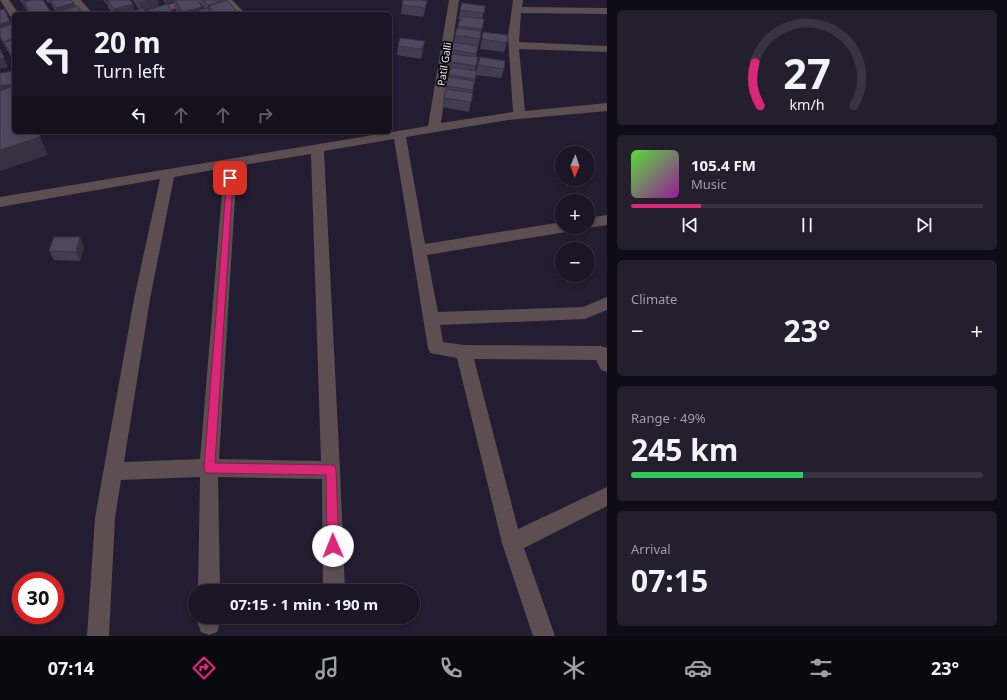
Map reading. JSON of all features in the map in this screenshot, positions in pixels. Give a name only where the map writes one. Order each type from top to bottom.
[{"type":"street","points":[[4,0],[13,12]]},
{"type":"street","points":[[76,0],[86,12]]},
{"type":"street","points":[[153,12],[196,0]]},
{"type":"street","points":[[226,0],[239,12]]},
{"type":"street","name":"Patil Galli","points":[[434,128],[454,0]]},
{"type":"street","points":[[519,115],[513,36],[517,5],[607,11]]},
{"type":"street","points":[[514,45],[607,49]]},
{"type":"street","points":[[0,202],[434,128],[519,115],[607,107]]},
{"type":"street","points":[[399,134],[436,348],[464,352],[605,356]]},
{"type":"street","points":[[317,148],[331,470],[334,584]]},
{"type":"street","points":[[209,584],[209,468],[231,163]]},
{"type":"street","points":[[98,636],[105,518],[142,299],[168,174]]},
{"type":"street","points":[[595,222],[607,220]]},
{"type":"street","points":[[419,251],[555,229]]},
{"type":"street","points":[[431,319],[585,313],[607,303]]},
{"type":"street","points":[[464,352],[512,543],[544,636]]},
{"type":"street","points":[[113,471],[209,468],[331,470]]},
{"type":"street","points":[[512,543],[607,496]]},
{"type":"building","points":[[43,0],[50,11],[30,12],[24,2]]},
{"type":"building","points":[[51,0],[71,0],[74,3],[56,8]]},
{"type":"building","points":[[108,0],[130,0],[133,4],[114,9]]},
{"type":"building","points":[[137,0],[149,0],[139,3]]},
{"type":"building","points":[[174,0],[197,0],[202,7],[183,12]]},
{"type":"building","points":[[204,0],[225,0],[208,5]]},
{"type":"building","points":[[227,0],[237,12],[214,12],[209,6]]},
{"type":"building","points":[[403,0],[427,1],[425,8],[402,5]]},
{"type":"building","points":[[462,3],[485,6],[484,13],[460,10]]},
{"type":"building","points":[[167,4],[173,12],[150,12],[148,10]]},
{"type":"building","points":[[78,6],[82,12],[61,12],[60,11]]},
{"type":"building","points":[[143,8],[146,12],[131,12]]},
{"type":"building","points":[[207,8],[210,12],[194,12]]},
{"type":"building","points":[[4,9],[10,21],[0,24],[0,10]]},
{"type":"building","points":[[461,16],[484,19],[482,29],[458,26]]},
{"type":"building","points":[[12,24],[12,39],[3,42],[0,36],[0,28]]},
{"type":"building","points":[[457,28],[481,31],[480,39],[455,35]]},
{"type":"building","points":[[483,32],[508,35],[507,43],[482,39]]},
{"type":"building","points":[[400,38],[425,41],[422,49],[398,46]]},
{"type":"building","points":[[12,40],[12,56],[11,56],[4,42]]},
{"type":"building","points":[[453,42],[478,46],[476,54],[451,50]]},
{"type":"building","points":[[0,49],[4,58],[0,59]]},
{"type":"building","points":[[452,54],[478,57],[476,66],[451,62]]},
{"type":"building","points":[[480,57],[505,61],[504,69],[478,65]]},
{"type":"building","points":[[451,67],[477,71],[475,79],[449,75]]},
{"type":"building","points":[[12,71],[12,84],[0,86],[0,73]]},
{"type":"building","points":[[448,77],[474,81],[473,90],[446,86]]},
{"type":"building","points":[[12,86],[12,134],[39,134],[40,137],[0,150],[0,91]]},
{"type":"building","points":[[446,89],[473,93],[471,102],[444,98]]},
{"type":"building","points":[[54,237],[80,237],[76,252],[49,251]]},
{"type":"route","points":[[230,178],[209,468],[331,470],[333,546]]}]
